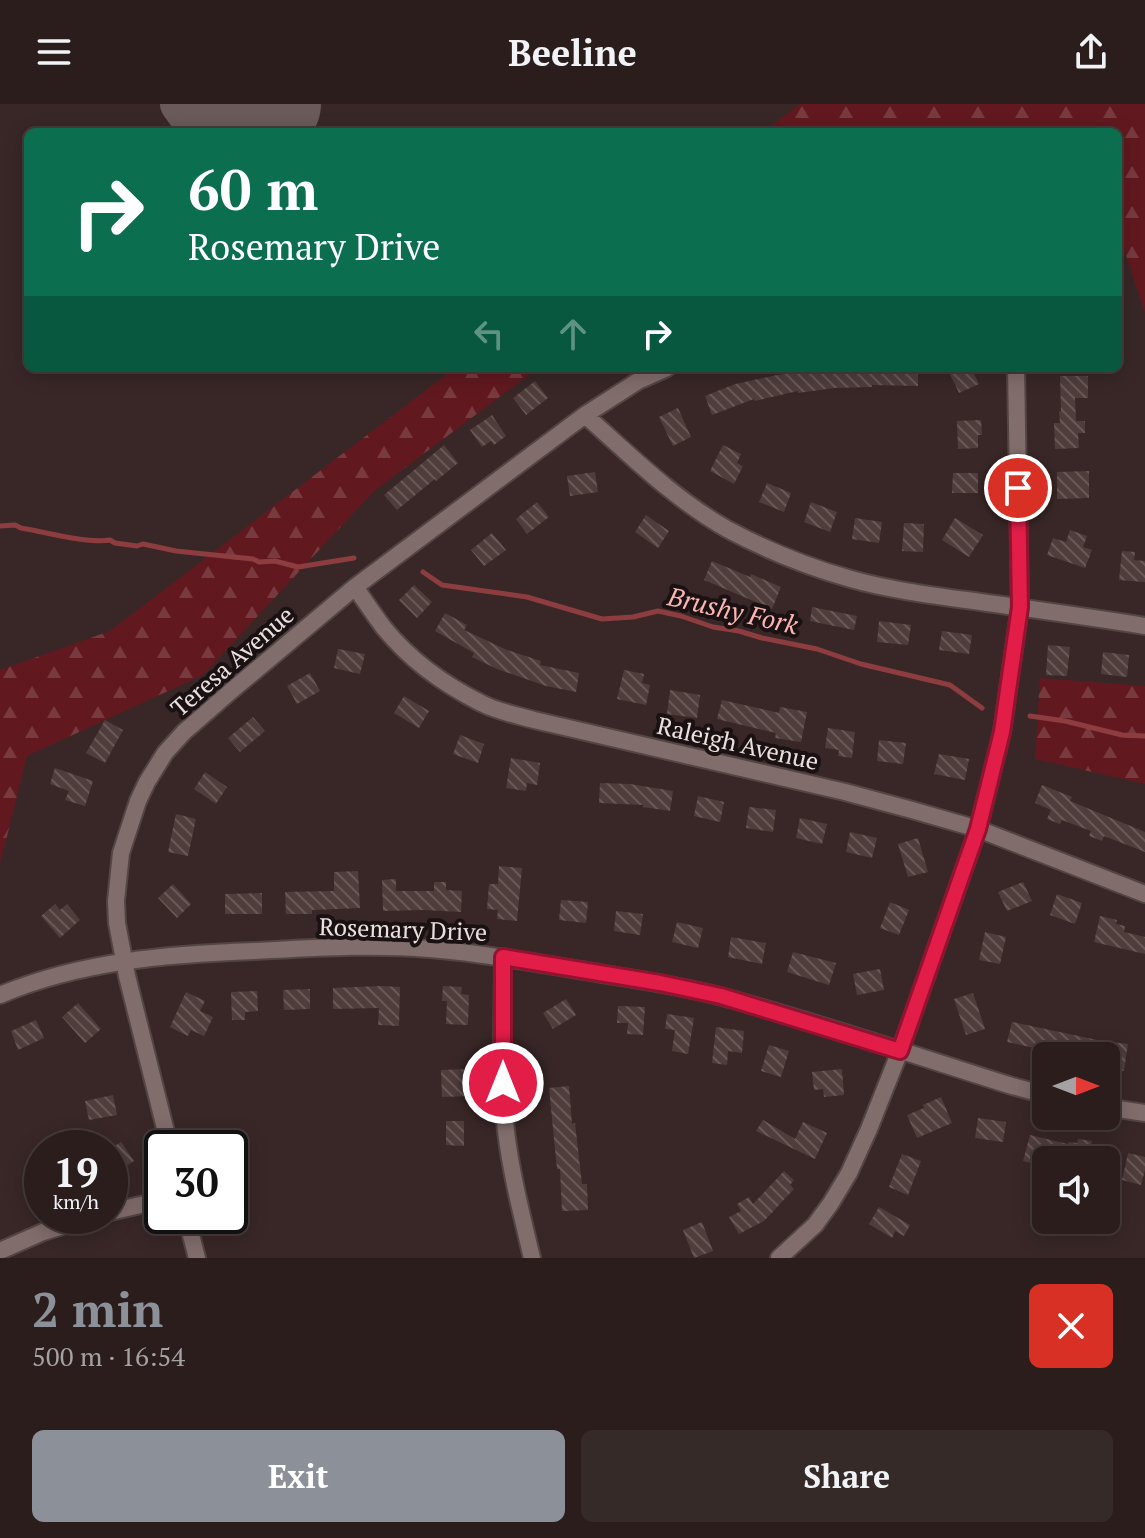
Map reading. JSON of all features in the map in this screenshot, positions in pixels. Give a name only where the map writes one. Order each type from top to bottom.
[{"type":"street","name":"Teresa Avenue","points":[[165,1130],[123,961],[117,923],[117,877],[121,853],[138,801],[165,753],[184,732],[355,587],[585,415],[638,381],[658,372]]},
{"type":"street","points":[[779,1258],[815,1225],[849,1173],[900,1051],[978,829],[1002,732],[1020,607],[1016,372]]},
{"type":"street","points":[[585,415],[696,509],[762,546],[807,565],[853,580],[907,591],[1145,626]]},
{"type":"street","name":"Raleigh Avenue","points":[[355,587],[402,648],[450,685],[494,709],[845,792],[978,829],[1145,894]]},
{"type":"street","name":"Rosemary Drive","points":[[0,995],[46,979],[123,961],[211,953],[375,947],[430,949],[503,957],[721,996],[1032,1091]]},
{"type":"street","points":[[503,957],[506,1131],[532,1258]]},
{"type":"street","points":[[1120,1109],[1145,1113]]},
{"type":"street","points":[[0,1251],[38,1234]]},
{"type":"street","points":[[191,1234],[197,1258]]},
{"type":"green space","points":[[800,104],[1145,104],[1145,313],[1122,243],[1122,128],[768,128]]},
{"type":"green space","points":[[450,372],[533,372],[374,491],[203,675],[27,756],[0,864],[0,670],[110,631]]},
{"type":"green space","points":[[1040,678],[1145,686],[1145,784],[1035,759]]},
{"type":"building","points":[[799,372],[918,372],[918,386],[872,385],[798,391],[754,399],[712,415],[705,396],[735,384]]},
{"type":"building","points":[[949,372],[973,372],[979,384],[959,393]]},
{"type":"building","points":[[1060,376],[1088,376],[1088,398],[1075,398],[1076,421],[1085,421],[1085,433],[1078,433],[1079,448],[1055,449],[1054,423],[1060,423],[1061,411]]},
{"type":"building","points":[[535,381],[548,398],[526,415],[513,398]]},
{"type":"building","points":[[678,408],[691,437],[673,446],[659,417]]},
{"type":"building","points":[[492,415],[506,436],[494,445],[491,441],[482,447],[470,430]]},
{"type":"building","points":[[981,420],[982,435],[978,435],[978,448],[958,449],[957,421]]},
{"type":"building","points":[[444,445],[458,463],[397,510],[384,495]]},
{"type":"building","points":[[723,445],[741,454],[737,463],[743,466],[734,484],[710,471]]},
{"type":"building","points":[[1089,471],[1089,498],[1057,499],[1057,472]]},
{"type":"building","points":[[595,472],[598,492],[570,496],[567,476]]},
{"type":"building","points":[[953,473],[978,473],[978,493],[952,493]]},
{"type":"building","points":[[767,483],[791,493],[784,512],[759,502]]},
{"type":"building","points":[[537,502],[549,517],[527,534],[516,519]]},
{"type":"building","points":[[811,502],[837,512],[830,532],[804,522]]},
{"type":"building","points":[[646,515],[669,531],[658,548],[635,532]]},
{"type":"building","points":[[855,518],[882,522],[879,543],[852,539]]},
{"type":"building","points":[[955,518],[983,535],[969,557],[942,540]]},
{"type":"building","points":[[904,523],[924,524],[923,552],[902,551]]},
{"type":"building","points":[[1070,530],[1087,536],[1083,547],[1092,550],[1085,568],[1047,555],[1053,538],[1066,542]]},
{"type":"building","points":[[492,533],[506,550],[484,566],[471,550]]},
{"type":"building","points":[[1122,551],[1135,552],[1134,560],[1145,561],[1145,582],[1119,580]]},
{"type":"building","points":[[712,561],[781,587],[772,609],[704,580]]},
{"type":"building","points":[[414,585],[432,602],[417,618],[399,600]]},
{"type":"building","points":[[812,607],[857,616],[854,630],[810,621]]},
{"type":"building","points":[[445,613],[467,625],[464,630],[507,650],[541,661],[540,665],[579,673],[576,692],[546,686],[472,657],[474,653],[435,631]]},
{"type":"building","points":[[879,621],[911,625],[908,645],[877,642]]},
{"type":"building","points":[[942,631],[972,635],[969,654],[939,650]]},
{"type":"building","points":[[1048,645],[1070,647],[1067,676],[1046,675]]},
{"type":"building","points":[[338,649],[365,654],[360,674],[334,668]]},
{"type":"building","points":[[1103,652],[1129,655],[1127,677],[1101,674]]},
{"type":"building","points":[[624,670],[644,674],[642,683],[650,685],[646,705],[617,699]]},
{"type":"building","points":[[310,673],[320,691],[297,704],[287,686]]},
{"type":"building","points":[[670,690],[700,695],[697,718],[667,714]]},
{"type":"building","points":[[404,696],[429,711],[419,728],[394,713]]},
{"type":"building","points":[[722,700],[779,713],[780,707],[807,712],[801,742],[775,738],[776,733],[717,719]]},
{"type":"building","points":[[253,717],[265,731],[240,752],[228,738]]},
{"type":"building","points":[[105,720],[123,730],[105,763],[86,753]]},
{"type":"building","points":[[828,728],[855,732],[852,758],[838,756],[839,750],[825,748]]},
{"type":"building","points":[[460,735],[484,744],[478,763],[453,754]]},
{"type":"building","points":[[879,740],[906,743],[903,764],[877,761]]},
{"type":"building","points":[[939,754],[969,759],[965,780],[934,774]]},
{"type":"building","points":[[511,758],[540,763],[537,785],[527,783],[526,791],[506,788]]},
{"type":"building","points":[[55,768],[93,781],[85,806],[65,800],[69,791],[50,784]]},
{"type":"building","points":[[205,772],[227,787],[216,804],[194,789]]},
{"type":"building","points":[[600,783],[673,791],[670,811],[644,805],[599,803]]},
{"type":"building","points":[[1042,785],[1072,797],[1070,801],[1145,832],[1145,852],[1104,836],[1102,841],[1089,836],[1091,831],[1062,820],[1060,824],[1047,819],[1051,810],[1035,803]]},
{"type":"building","points":[[698,796],[724,802],[720,822],[694,816]]},
{"type":"building","points":[[749,807],[776,810],[773,832],[746,828]]},
{"type":"building","points":[[176,814],[196,819],[188,856],[168,852]]},
{"type":"building","points":[[800,818],[827,824],[822,844],[796,838]]},
{"type":"building","points":[[850,832],[877,838],[872,858],[846,852]]},
{"type":"building","points":[[918,838],[928,872],[908,877],[898,844]]},
{"type":"building","points":[[499,866],[522,868],[517,921],[497,919],[498,910],[487,909],[489,884],[498,884]]},
{"type":"building","points":[[358,871],[360,908],[286,914],[285,892],[334,891],[334,872]]},
{"type":"building","points":[[396,879],[396,891],[434,891],[434,882],[446,882],[446,890],[462,891],[461,912],[383,911],[382,880]]},
{"type":"building","points":[[1023,882],[1032,901],[1007,911],[998,892]]},
{"type":"building","points":[[173,884],[191,904],[177,918],[158,898]]},
{"type":"building","points":[[262,893],[262,914],[225,914],[225,894]]},
{"type":"building","points":[[1057,894],[1082,903],[1075,924],[1050,915]]},
{"type":"building","points":[[561,900],[588,902],[586,923],[559,920]]},
{"type":"building","points":[[890,902],[909,910],[899,935],[880,928]]},
{"type":"building","points":[[55,904],[60,910],[67,904],[80,920],[60,938],[41,916]]},
{"type":"building","points":[[616,911],[643,914],[640,935],[614,931]]},
{"type":"building","points":[[1100,916],[1117,920],[1116,924],[1125,926],[1124,932],[1145,937],[1145,954],[1094,942]]},
{"type":"building","points":[[677,922],[703,928],[698,948],[672,942]]},
{"type":"building","points":[[985,932],[1006,937],[1000,964],[979,960]]},
{"type":"building","points":[[731,937],[766,943],[762,964],[728,957]]},
{"type":"building","points":[[793,952],[836,963],[829,985],[787,972]]},
{"type":"building","points":[[880,969],[884,990],[857,995],[853,974]]},
{"type":"building","points":[[443,986],[462,987],[461,994],[469,995],[468,1025],[446,1024],[447,1001],[442,1001]]},
{"type":"building","points":[[400,987],[399,1026],[378,1025],[379,1008],[333,1009],[333,988]]},
{"type":"building","points":[[310,989],[310,1009],[284,1010],[283,990]]},
{"type":"building","points":[[257,991],[258,1011],[245,1012],[245,1020],[232,1020],[231,992]]},
{"type":"building","points":[[186,992],[205,1001],[200,1011],[213,1017],[204,1036],[191,1030],[188,1036],[170,1027]]},
{"type":"building","points":[[973,993],[985,1029],[966,1035],[954,999]]},
{"type":"building","points":[[566,999],[576,1015],[553,1029],[543,1013]]},
{"type":"building","points":[[78,1003],[101,1029],[85,1043],[62,1017]]},
{"type":"building","points":[[618,1006],[645,1007],[643,1035],[627,1034],[628,1023],[617,1023]]},
{"type":"building","points":[[667,1014],[694,1018],[688,1054],[672,1051],[675,1030],[665,1029]]},
{"type":"building","points":[[36,1020],[44,1038],[18,1050],[11,1031]]},
{"type":"building","points":[[1012,1022],[1111,1042],[1032,1042],[1032,1047],[1007,1042]]},
{"type":"building","points":[[716,1027],[744,1031],[742,1053],[728,1051],[727,1065],[712,1063]]},
{"type":"building","points":[[1120,1043],[1128,1044],[1124,1071],[1120,1070]]},
{"type":"building","points":[[769,1045],[789,1051],[781,1077],[761,1071]]},
{"type":"building","points":[[469,1069],[470,1096],[442,1097],[441,1070]]},
{"type":"building","points":[[842,1069],[844,1095],[824,1097],[823,1089],[814,1090],[812,1072]]},
{"type":"building","points":[[569,1086],[582,1184],[587,1184],[588,1210],[562,1211],[560,1169],[557,1169],[549,1088]]},
{"type":"building","points":[[113,1095],[117,1115],[89,1120],[85,1101]]},
{"type":"building","points":[[941,1097],[952,1123],[917,1138],[907,1115]]},
{"type":"building","points":[[978,1118],[1006,1122],[1003,1142],[975,1138]]},
{"type":"building","points":[[763,1120],[795,1139],[803,1122],[827,1133],[815,1159],[756,1131]]},
{"type":"building","points":[[446,1121],[464,1121],[464,1146],[446,1145]]},
{"type":"building","points":[[1030,1135],[1068,1144],[1077,1143],[1078,1139],[1092,1141],[1091,1146],[1032,1146],[1032,1163],[1023,1161]]},
{"type":"building","points":[[1128,1153],[1145,1157],[1141,1185],[1122,1180]]},
{"type":"building","points":[[902,1154],[921,1161],[908,1195],[889,1187]]},
{"type":"building","points":[[784,1171],[794,1180],[790,1185],[794,1189],[764,1221],[739,1234],[729,1217],[741,1211],[737,1204],[749,1197],[753,1204]]},
{"type":"building","points":[[879,1207],[910,1225],[904,1236],[895,1231],[892,1238],[869,1224]]},
{"type":"building","points":[[702,1222],[713,1251],[694,1258],[683,1230]]},
{"type":"waterway","name":"Brushy Fork","points":[[0,526],[15,525],[78,539],[110,540],[137,546],[143,544],[259,562],[275,561],[298,567],[354,558]]},
{"type":"waterway","name":"Brushy Fork","points":[[423,572],[442,585],[527,597],[602,619],[633,617],[658,611],[713,627],[817,649],[861,664],[950,685],[982,708]]},
{"type":"waterway","name":"Brushy Fork","points":[[1030,716],[1122,735],[1145,736]]},
{"type":"taxiway","points":[[180,104],[197,128]]},
{"type":"runway","points":[[236,128],[270,104]]},
{"type":"route","points":[[503,1083],[503,957],[721,996],[900,1051],[978,829],[1002,732],[1020,607],[1018,488]]}]
